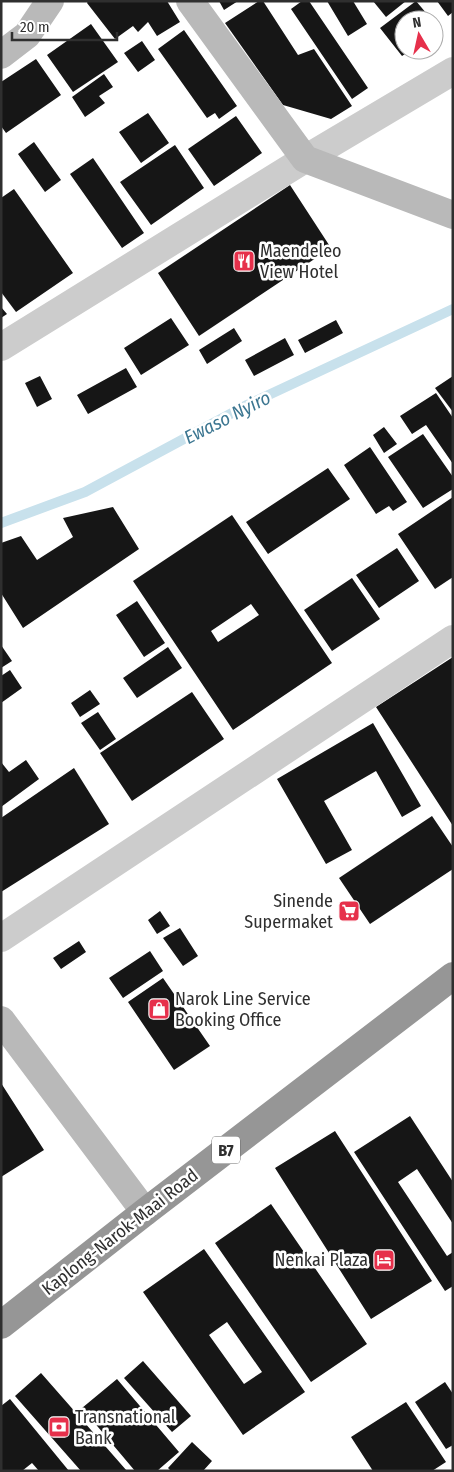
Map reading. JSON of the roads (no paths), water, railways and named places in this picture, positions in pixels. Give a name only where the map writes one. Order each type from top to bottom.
[{"type":"highway","name":"Kaplong-Narok-Maai Road","points":[[1,1325],[453,976]]},
{"type":"street","points":[[1,55],[27,35],[50,1]]},
{"type":"street","points":[[190,1],[305,159],[453,215]]},
{"type":"street","points":[[1,347],[305,159],[453,71]]},
{"type":"street","points":[[1,938],[453,639]]},
{"type":"street","points":[[1,1020],[145,1212]]},
{"type":"waterway","name":"Ewaso Nyiro","points":[[1,523],[85,492],[247,405],[453,309]]},
{"type":"place","name":"Maendeleo View Hotel","points":[[244,261]]},
{"type":"place","name":"Sinende Supermaket","points":[[349,911]]},
{"type":"place","name":"Narok Line Service Booking Office","points":[[159,1009]]},
{"type":"place","name":"Nenkai Plaza","points":[[384,1260]]},
{"type":"place","name":"Transnational Bank","points":[[59,1427]]}]
